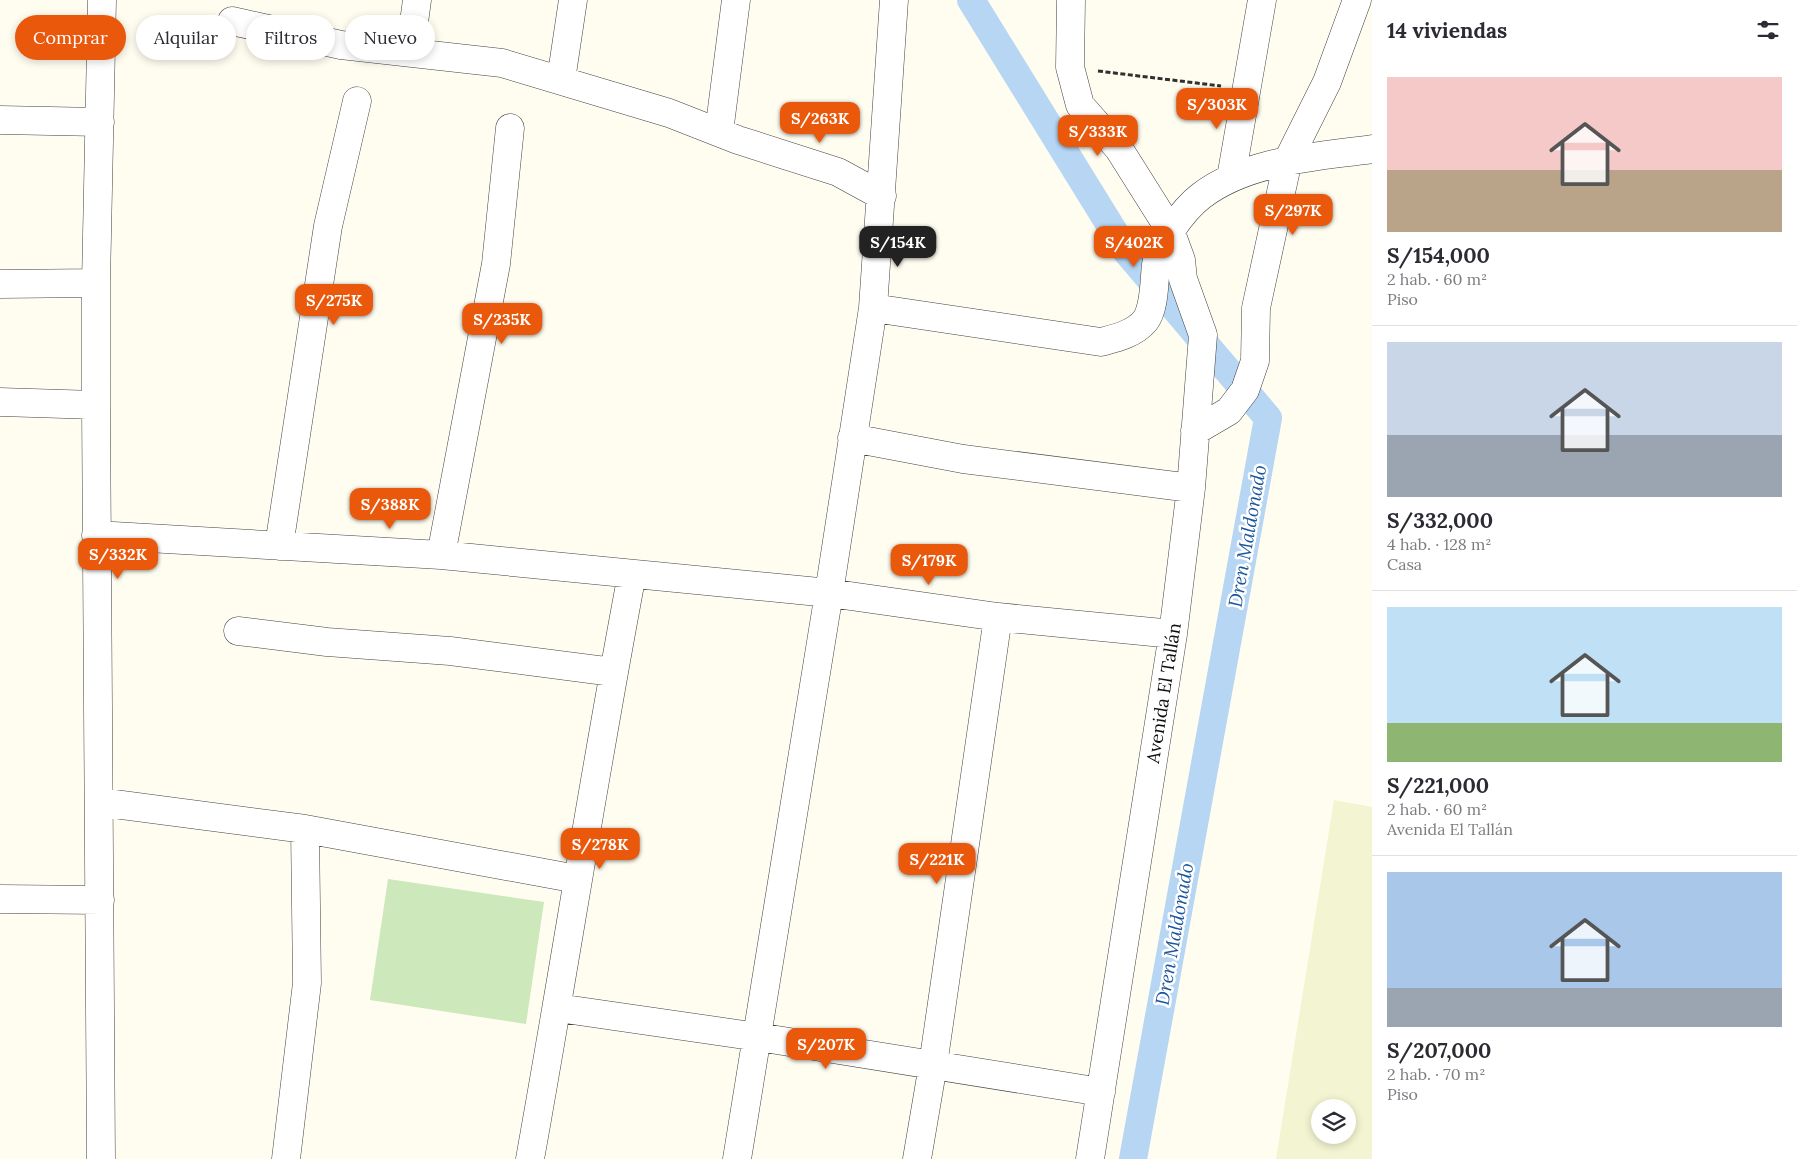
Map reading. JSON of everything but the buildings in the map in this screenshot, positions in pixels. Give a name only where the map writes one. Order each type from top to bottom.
[{"type":"street","points":[[101,1159],[96,284],[102,0]]},
{"type":"street","points":[[415,15],[417,0]]},
{"type":"street","points":[[561,80],[573,0]]},
{"type":"street","points":[[719,132],[736,0]]},
{"type":"street","points":[[737,1159],[758,1038],[873,308],[894,0]]},
{"type":"street","name":"Avenida El Tallán","points":[[1071,0],[1070,67],[1080,105],[1119,149],[1170,230],[1181,260],[1182,280],[1203,335],[1191,488],[1173,634],[1090,1159]]},
{"type":"street","points":[[1231,178],[1262,0]]},
{"type":"street","points":[[1195,431],[1229,411],[1245,390],[1255,361],[1256,308],[1288,160],[1327,82],[1357,0]]},
{"type":"street","points":[[236,22],[345,45]]},
{"type":"street","points":[[435,55],[502,63],[669,113],[774,152],[838,172],[882,196]]},
{"type":"street","points":[[279,546],[328,226],[358,101]]},
{"type":"street","points":[[0,120],[100,122]]},
{"type":"street","points":[[441,555],[496,264],[510,128]]},
{"type":"street","points":[[873,308],[1101,342],[1125,336],[1145,320],[1152,302],[1156,262],[1170,230],[1200,196],[1231,178],[1288,160],[1372,149]]},
{"type":"street","points":[[0,284],[96,284]]},
{"type":"street","points":[[0,402],[96,405]]},
{"type":"street","points":[[852,438],[963,459],[1191,488]]},
{"type":"street","points":[[96,535],[441,555],[556,565],[829,593],[998,617],[1173,634]]},
{"type":"street","points":[[530,1159],[558,1008],[577,879],[613,672],[632,574]]},
{"type":"street","points":[[917,1159],[998,617]]},
{"type":"street","points":[[238,631],[327,642],[450,651],[613,672]]},
{"type":"street","points":[[99,802],[305,829],[577,879]]},
{"type":"street","points":[[286,1159],[308,983],[305,829]]},
{"type":"street","points":[[0,899],[100,900]]},
{"type":"street","points":[[558,1008],[1101,1092]]},
{"type":"path","points":[[1070,67],[1246,89]]},
{"type":"green space","points":[[1334,800],[1372,807],[1372,1159],[1276,1159]]},
{"type":"green space","points":[[388,879],[544,902],[526,1024],[370,1000]]},
{"type":"waterway","name":"Dren Maldonado","points":[[971,0],[1126,251],[1268,418],[1133,1159]]}]
